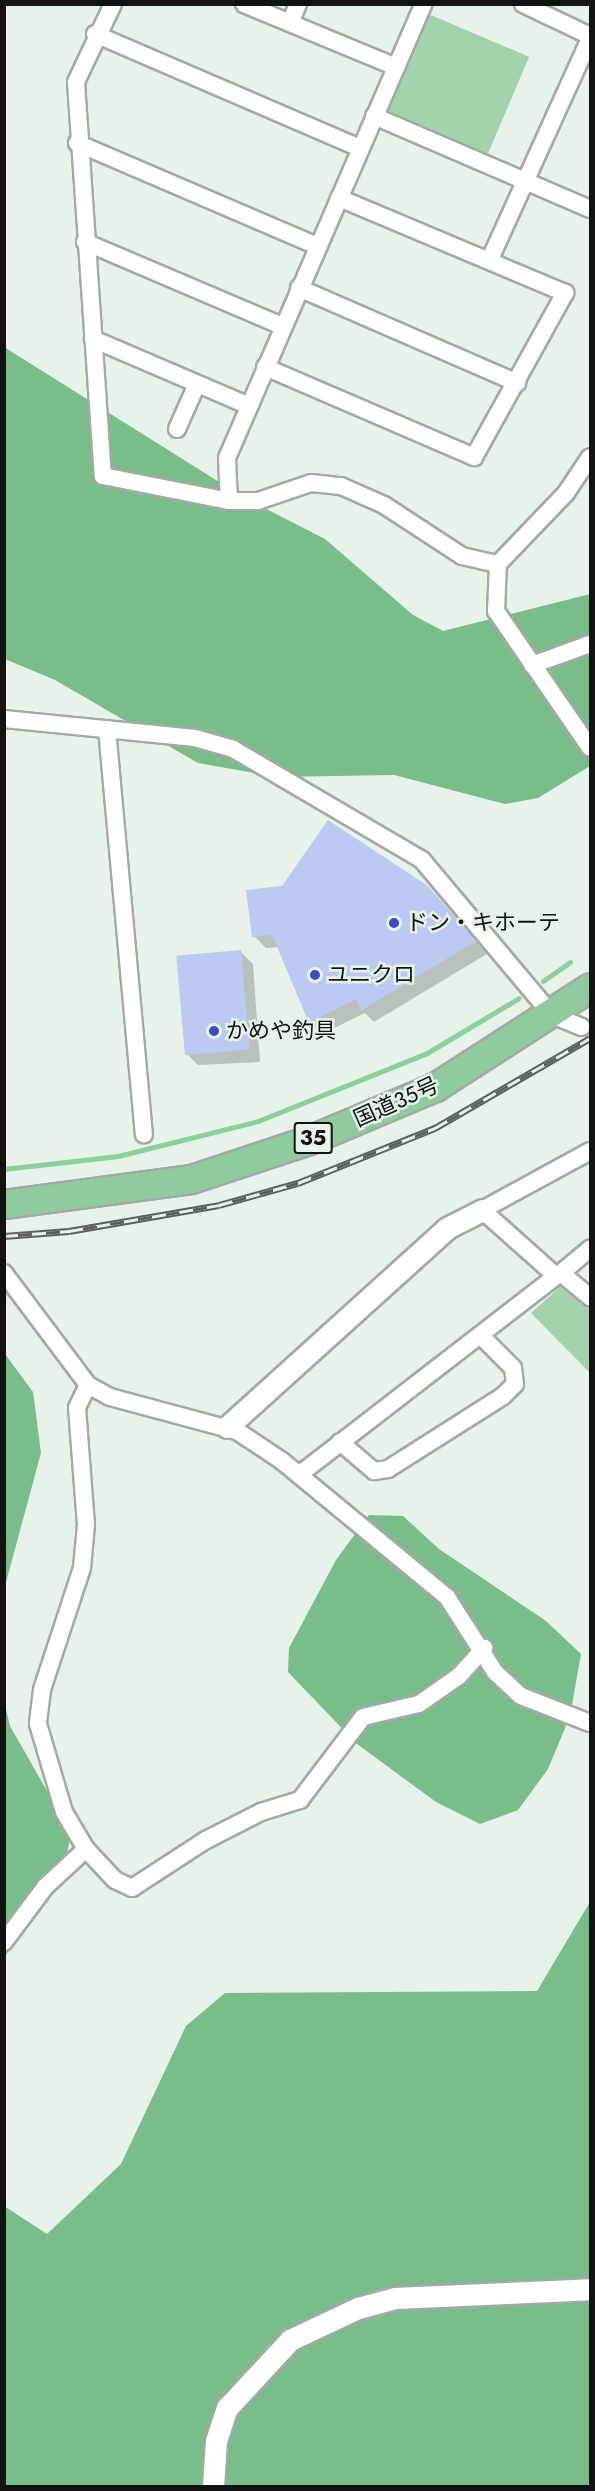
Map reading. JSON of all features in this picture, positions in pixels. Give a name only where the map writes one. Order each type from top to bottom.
[{"type":"highway","name":"国道35号","points":[[4,1204],[191,1179],[309,1140],[435,1087],[552,1015],[591,987]]},
{"type":"street","points":[[113,4],[95,34],[76,82],[76,143],[103,476],[229,501],[258,501],[312,483],[341,486],[384,505],[462,556],[498,564]]},
{"type":"street","points":[[244,4],[396,67]]},
{"type":"street","points":[[290,23],[298,4]]},
{"type":"street","points":[[229,501],[227,458],[282,326],[423,4]]},
{"type":"street","points":[[489,259],[591,38],[523,4]]},
{"type":"street","points":[[95,34],[360,148]]},
{"type":"street","points":[[374,116],[591,209]]},
{"type":"street","points":[[76,143],[317,246]]},
{"type":"street","points":[[265,367],[474,457],[565,293],[489,259],[339,198]]},
{"type":"street","points":[[85,242],[282,326]]},
{"type":"street","points":[[299,288],[517,383]]},
{"type":"street","points":[[93,339],[249,406]]},
{"type":"street","points":[[177,429],[196,384]]},
{"type":"street","points":[[591,457],[566,493],[498,564],[496,611],[591,748]]},
{"type":"street","points":[[532,665],[591,644]]},
{"type":"street","points":[[4,719],[195,738],[233,749],[422,860],[552,1015],[582,1027]]},
{"type":"street","points":[[107,729],[144,1134]]},
{"type":"street","points":[[226,1427],[447,1228],[591,1151]]},
{"type":"street","points":[[482,1210],[559,1274],[591,1297]]},
{"type":"street","points":[[300,1474],[591,1250]]},
{"type":"street","points":[[4,1273],[88,1385],[110,1397],[226,1427],[300,1474],[447,1597],[484,1648],[495,1672],[521,1696],[591,1723]]},
{"type":"street","points":[[340,1442],[374,1471],[388,1469],[503,1396],[515,1384],[513,1368],[481,1336]]},
{"type":"street","points":[[88,1385],[77,1408],[86,1525],[82,1568],[42,1690],[38,1724],[48,1772],[86,1850],[115,1880],[132,1888],[206,1840],[261,1812],[300,1800],[363,1717],[419,1704],[459,1676],[484,1648]]},
{"type":"street","points":[[4,1942],[45,1887],[86,1850]]},
{"type":"street","points":[[213,2487],[216,2441],[227,2408],[290,2340],[358,2308],[395,2298],[591,2289]]},
{"type":"green space","points":[[426,13],[529,57],[487,156],[384,112]]},
{"type":"green space","points":[[4,347],[243,497],[325,539],[413,615],[443,631],[590,594],[590,766],[538,798],[505,804],[394,775],[277,777],[198,763],[55,680],[5,659]]},
{"type":"green space","points":[[562,1285],[590,1306],[590,1373],[531,1313]]},
{"type":"green space","points":[[5,1354],[33,1392],[41,1453],[5,1586]]},
{"type":"green space","points":[[369,1515],[403,1516],[439,1549],[546,1621],[581,1654],[570,1716],[548,1769],[518,1810],[480,1824],[436,1802],[357,1744],[288,1672],[289,1648],[336,1560]]},
{"type":"green space","points":[[4,1701],[10,1726],[71,1833],[62,1879],[5,1956]]},
{"type":"green space","points":[[590,1902],[590,2486],[5,2486],[4,2206],[47,2234],[121,2164],[186,2026],[225,1993],[537,1991]]},
{"type":"building","name":"ドン・キホーテ","points":[[328,820],[428,886],[476,941],[361,1011],[356,999],[309,1023],[272,935],[252,937],[246,890],[282,886]]},
{"type":"building","points":[[241,950],[250,1050],[185,1055],[176,956]]},
{"type":"waterway","points":[[543,981],[570,962]]},
{"type":"waterway","points":[[4,1169],[118,1156],[258,1121],[427,1053],[519,998]]},
{"type":"railway","points":[[4,1236],[69,1231],[219,1205],[298,1183],[435,1128],[590,1038]]},
{"type":"place","name":"ドン・キホーテ","points":[[394,923]]},
{"type":"place","name":"ユニクロ","points":[[315,975]]},
{"type":"place","name":"かめや釣具","points":[[214,1031]]}]
